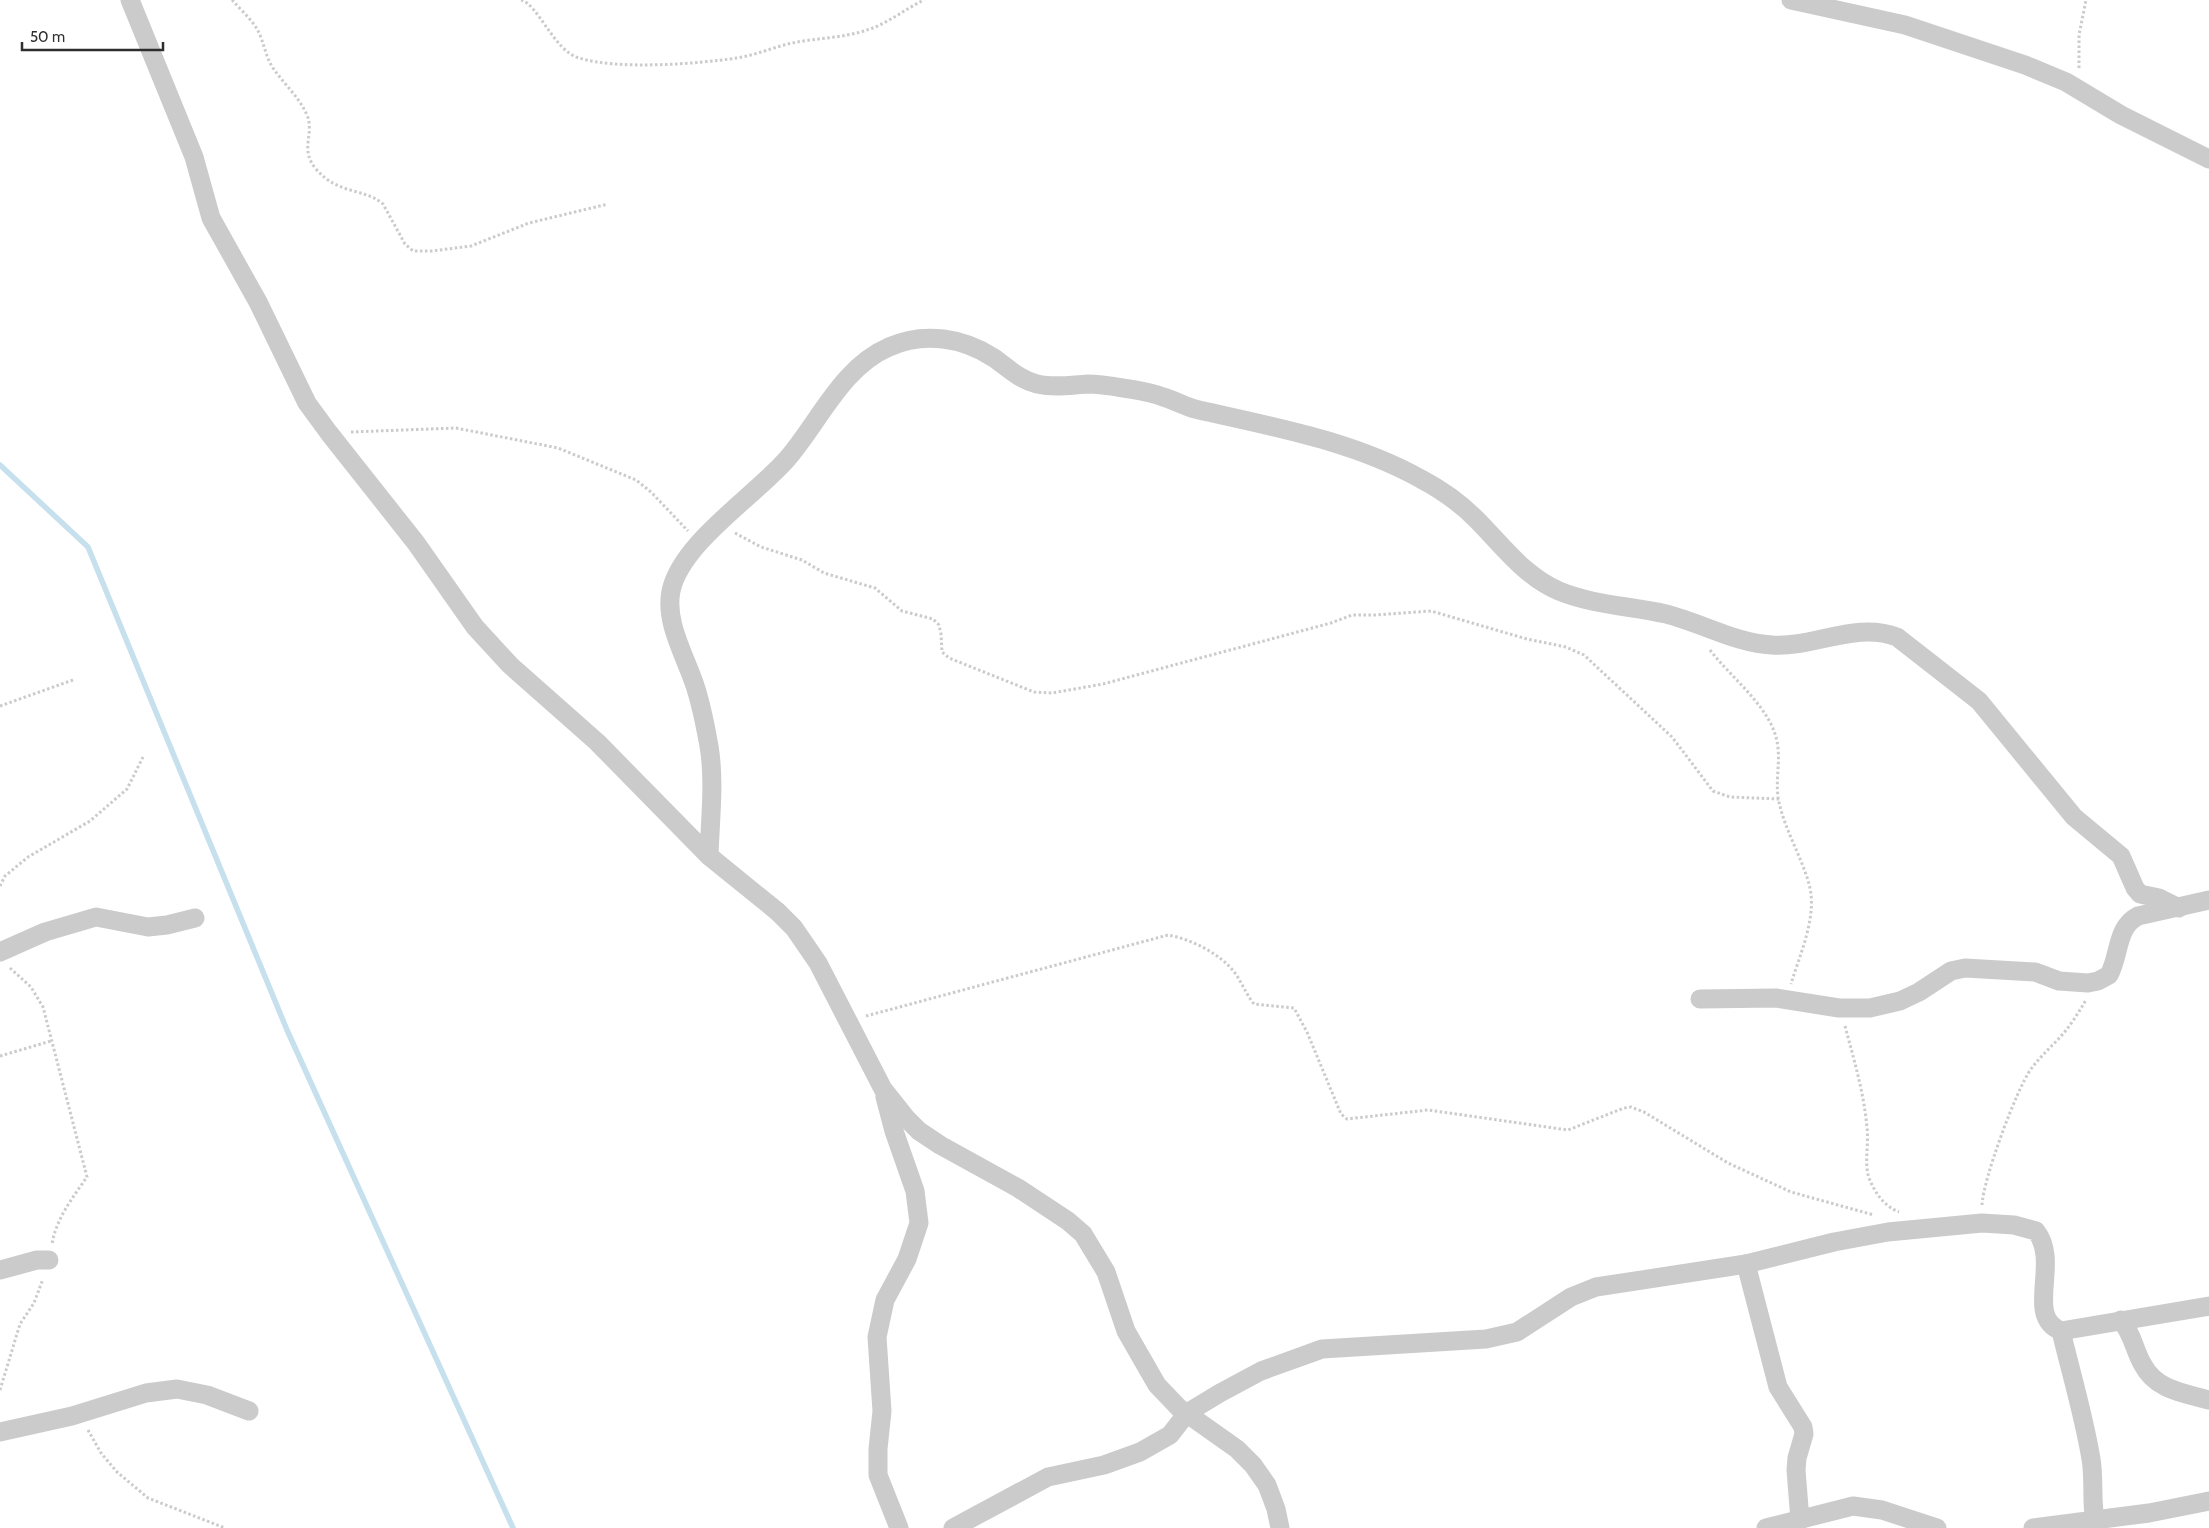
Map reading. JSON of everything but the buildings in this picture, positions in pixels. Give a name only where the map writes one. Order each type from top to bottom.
[{"type":"street","points":[[130,0],[194,158],[211,218],[258,302],[307,403],[416,543],[475,627],[510,664],[598,742],[709,856],[778,912],[794,928],[818,963],[848,1020],[882,1089],[894,1131],[915,1190],[919,1223],[907,1259],[885,1300],[878,1337],[882,1411],[878,1449],[878,1475],[899,1528]]},
{"type":"street","points":[[1791,0],[1905,26],[2025,65],[2081,91],[2121,115],[2209,159]]},
{"type":"street","points":[[709,856],[710,751],[695,684],[676,632],[669,602],[678,571],[715,528],[787,459],[849,377],[862,365],[889,347],[902,343],[939,339],[959,340],[974,346],[1016,375],[1034,384],[1064,387],[1089,384],[1162,396],[1189,408],[1277,426],[1367,455],[1422,479],[1442,492],[1475,518],[1525,570],[1543,583],[1578,598],[1665,614],[1759,644],[1800,644],[1869,631],[1882,631],[1897,637],[1979,701],[2074,818],[2121,856],[2135,888],[2140,894],[2159,898],[2179,908]]},
{"type":"street","points":[[1700,999],[1749,998],[1786,1000],[1840,1008],[1870,1008],[1900,1001],[1919,992],[1950,971],[1965,968],[2035,972],[2059,981],[2088,983],[2098,981],[2110,975],[2123,930],[2138,916],[2209,900]]},
{"type":"street","points":[[3,958],[45,932],[96,917],[148,927],[168,926],[195,918]]},
{"type":"street","points":[[882,1089],[919,1131],[973,1165],[1018,1188],[1068,1221],[1083,1234],[1106,1272],[1126,1331],[1157,1386],[1187,1413],[1237,1449],[1253,1465],[1267,1485],[1276,1509],[1280,1528]]},
{"type":"street","points":[[953,1528],[1048,1477],[1104,1465],[1140,1452],[1170,1435],[1187,1413],[1261,1371],[1322,1348],[1486,1339],[1517,1332],[1582,1291],[1746,1264],[1834,1242],[1888,1232],[1982,1223],[2027,1227],[2036,1231],[2040,1237],[2046,1260],[2044,1316],[2050,1326],[2061,1331],[2209,1306]]},
{"type":"street","points":[[0,1270],[37,1260],[49,1260]]},
{"type":"street","points":[[1746,1264],[1778,1387],[1802,1427],[1804,1434],[1797,1458],[1800,1520]]},
{"type":"street","points":[[2121,1320],[2129,1330],[2143,1366],[2152,1377],[2164,1386],[2180,1393],[2209,1400]]},
{"type":"street","points":[[2061,1331],[2088,1442],[2096,1524]]},
{"type":"street","points":[[2,1430],[79,1414],[146,1393],[177,1389],[207,1395],[249,1411]]},
{"type":"street","points":[[2033,1528],[2096,1524],[2209,1501]]},
{"type":"street","points":[[1766,1528],[1853,1506],[1882,1510],[1937,1528]]},
{"type":"path","points":[[232,0],[257,29],[272,67],[308,117],[307,155],[314,168],[324,178],[340,188],[378,199],[383,204],[405,244],[412,251],[432,251],[471,246],[528,223],[608,204]]},
{"type":"path","points":[[521,0],[525,1],[536,12],[553,39],[577,58],[612,63],[677,63],[739,57],[792,43],[867,30],[924,0]]},
{"type":"path","points":[[2081,91],[2079,35],[2086,0]]},
{"type":"path","points":[[329,433],[456,428],[558,448],[636,480],[651,492],[665,510],[701,543]]},
{"type":"path","points":[[715,528],[731,531],[761,547],[802,560],[824,573],[875,588],[902,611],[933,619],[939,625],[941,634],[940,646],[942,652],[948,658],[1034,692],[1052,693],[1103,684],[1331,623],[1352,615],[1430,610],[1527,639],[1566,647],[1584,654],[1672,737],[1713,791],[1730,797],[1779,800]]},
{"type":"path","points":[[1708,647],[1722,665],[1756,700],[1772,727],[1780,759],[1777,782],[1779,800],[1810,884],[1811,904],[1806,934],[1786,1000]]},
{"type":"path","points":[[0,706],[73,680]]},
{"type":"path","points":[[0,886],[5,876],[28,857],[90,821],[127,790],[143,757]]},
{"type":"path","points":[[848,1020],[1168,935],[1181,937],[1210,951],[1234,972],[1254,1004],[1294,1008],[1307,1032],[1341,1114],[1347,1119],[1428,1110],[1568,1130],[1631,1107],[1644,1112],[1728,1163],[1791,1192],[1876,1215]]},
{"type":"path","points":[[0,1390],[20,1324],[34,1304],[49,1260],[54,1231],[65,1210],[87,1177],[65,1086],[43,1007],[31,987],[3,958]]},
{"type":"path","points":[[1982,1223],[1983,1195],[2011,1114],[2030,1070],[2044,1052],[2067,1030],[2098,981]]},
{"type":"path","points":[[1840,1008],[1860,1078],[1868,1130],[1866,1166],[1869,1177],[1876,1193],[1886,1204],[1903,1214]]},
{"type":"path","points":[[0,1056],[51,1041]]},
{"type":"path","points":[[1892,1217],[1896,1211]]},
{"type":"path","points":[[79,1414],[101,1453],[128,1484],[148,1498],[173,1506],[225,1528]]},
{"type":"waterway","points":[[0,465],[88,547],[287,1030],[513,1528]]}]
